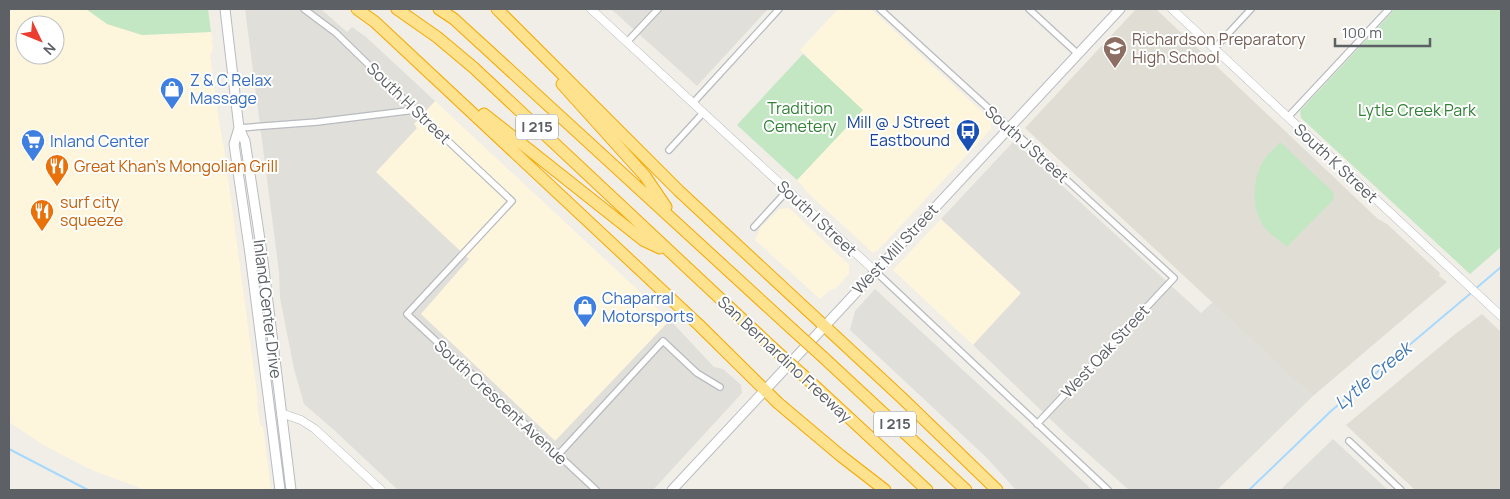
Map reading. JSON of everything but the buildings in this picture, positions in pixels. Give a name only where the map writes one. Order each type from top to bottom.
[{"type":"highway","points":[[356,9],[387,33],[778,403],[885,490]]},
{"type":"highway","name":"San Bernardino Freeway","points":[[396,9],[437,37],[474,68],[927,490]]},
{"type":"highway","name":"San Bernardino Freeway","points":[[439,9],[454,19],[966,490]]},
{"type":"highway","points":[[488,9],[523,42],[580,102],[644,176],[678,225]]},
{"type":"highway","points":[[497,9],[680,191],[825,325],[997,490]]},
{"type":"highway","points":[[387,33],[402,41],[488,117],[643,240],[671,253]]},
{"type":"main road","name":"Inland Center Drive","points":[[225,9],[239,128],[245,141],[292,490]]},
{"type":"main road","name":"West Mill Street","points":[[672,490],[1120,9]]},
{"type":"main road","name":"Inland Center Drive","points":[[239,128],[234,144],[280,490]]},
{"type":"street","name":"South H Street","points":[[304,9],[336,33],[512,201],[407,314]]},
{"type":"street","name":"South I Street","points":[[592,9],[1108,490]]},
{"type":"street","points":[[627,42],[658,9]]},
{"type":"street","points":[[693,103],[779,9]]},
{"type":"street","name":"South J Street","points":[[880,9],[1174,278]]},
{"type":"street","points":[[1030,9],[1078,54]]},
{"type":"street","name":"South K Street","points":[[1172,9],[1501,316]]},
{"type":"street","points":[[1214,48],[1251,9]]},
{"type":"street","points":[[1288,117],[1388,9]]},
{"type":"street","points":[[239,128],[415,110]]},
{"type":"street","points":[[669,150],[703,113]]},
{"type":"street","points":[[754,227],[787,191]]},
{"type":"street","name":"West Oak Street","points":[[1037,424],[1174,278]]},
{"type":"street","name":"South Crescent Avenue","points":[[407,314],[596,490]]},
{"type":"street","points":[[558,455],[663,341],[697,373],[720,387]]},
{"type":"street","points":[[281,413],[300,420],[315,429],[381,490]]},
{"type":"street","points":[[1349,441],[1401,490]]},
{"type":"shaded area","points":[[9,9],[86,9],[107,24],[142,35],[211,32],[213,49],[210,55],[257,404],[260,425],[263,427],[271,490],[146,490],[94,471],[45,446],[9,422]]},
{"type":"shaded area","points":[[245,9],[321,9],[347,32],[352,27],[366,37],[435,101],[414,124],[417,128],[376,172],[469,259],[421,314],[555,441],[670,320],[714,367],[723,369],[741,385],[742,393],[653,490],[398,490],[304,404],[294,369],[280,298],[279,272]]},
{"type":"shaded area","points":[[611,9],[768,9],[697,86]]},
{"type":"shaded area","points":[[838,9],[871,9],[991,120],[991,129],[877,251],[872,252],[809,194],[797,180],[862,110],[800,50]]},
{"type":"shaded area","points":[[1136,9],[1156,9],[1378,219],[1387,224],[1440,273],[1439,276],[1447,282],[1313,396],[1025,128]]},
{"type":"shaded area","points":[[435,101],[670,320],[556,441],[420,314],[376,172],[417,128],[413,124]]},
{"type":"shaded area","points":[[1013,142],[1201,313],[1214,301],[1313,396],[1217,490],[1129,490],[1067,435],[973,345],[1021,293],[941,219]]},
{"type":"shaded area","points":[[789,208],[849,265],[849,274],[835,289],[830,290],[820,299],[755,240],[761,227],[780,209]]},
{"type":"shaded area","points":[[941,219],[1021,293],[973,345],[893,270]]},
{"type":"shaded area","points":[[875,289],[1092,490],[1016,490],[987,458],[850,330],[855,311]]},
{"type":"shaded area","points":[[1482,314],[1501,332],[1501,490],[1415,490],[1346,425]]},
{"type":"shaded area","points":[[1333,439],[1388,490],[1280,490]]},
{"type":"green space","points":[[86,9],[208,9],[211,32],[142,35],[107,24]]},
{"type":"green space","name":"Lytle Creek Park","points":[[1395,9],[1501,9],[1501,247],[1470,274],[1301,118],[1300,111]]},
{"type":"green space","name":"Tradition Cemetery","points":[[803,54],[863,110],[797,180],[737,125]]},
{"type":"green space","points":[[1280,142],[1334,193],[1333,200],[1287,247],[1264,227],[1255,203],[1255,184],[1260,167]]},
{"type":"waterway","name":"Lytle Creek","points":[[1474,290],[1501,267]]},
{"type":"waterway","name":"Lytle Creek","points":[[1249,490],[1331,411],[1471,293]]},
{"type":"waterway","name":"Lytle Creek","points":[[9,449],[88,490]]},
{"type":"place","name":"Richardson Preparatory High School","points":[[1115,69]]},
{"type":"place","name":"Z & C Relax Massage","points":[[172,110]]},
{"type":"place","name":"Mill @ J Street Eastbound","points":[[968,152]]},
{"type":"place","name":"Inland Center","points":[[33,162]]},
{"type":"place","name":"Great Khan's Mongolian Grill","points":[[57,187]]},
{"type":"place","name":"surf city squeeze","points":[[42,232]]},
{"type":"place","name":"Chaparral Motorsports","points":[[585,328]]}]
